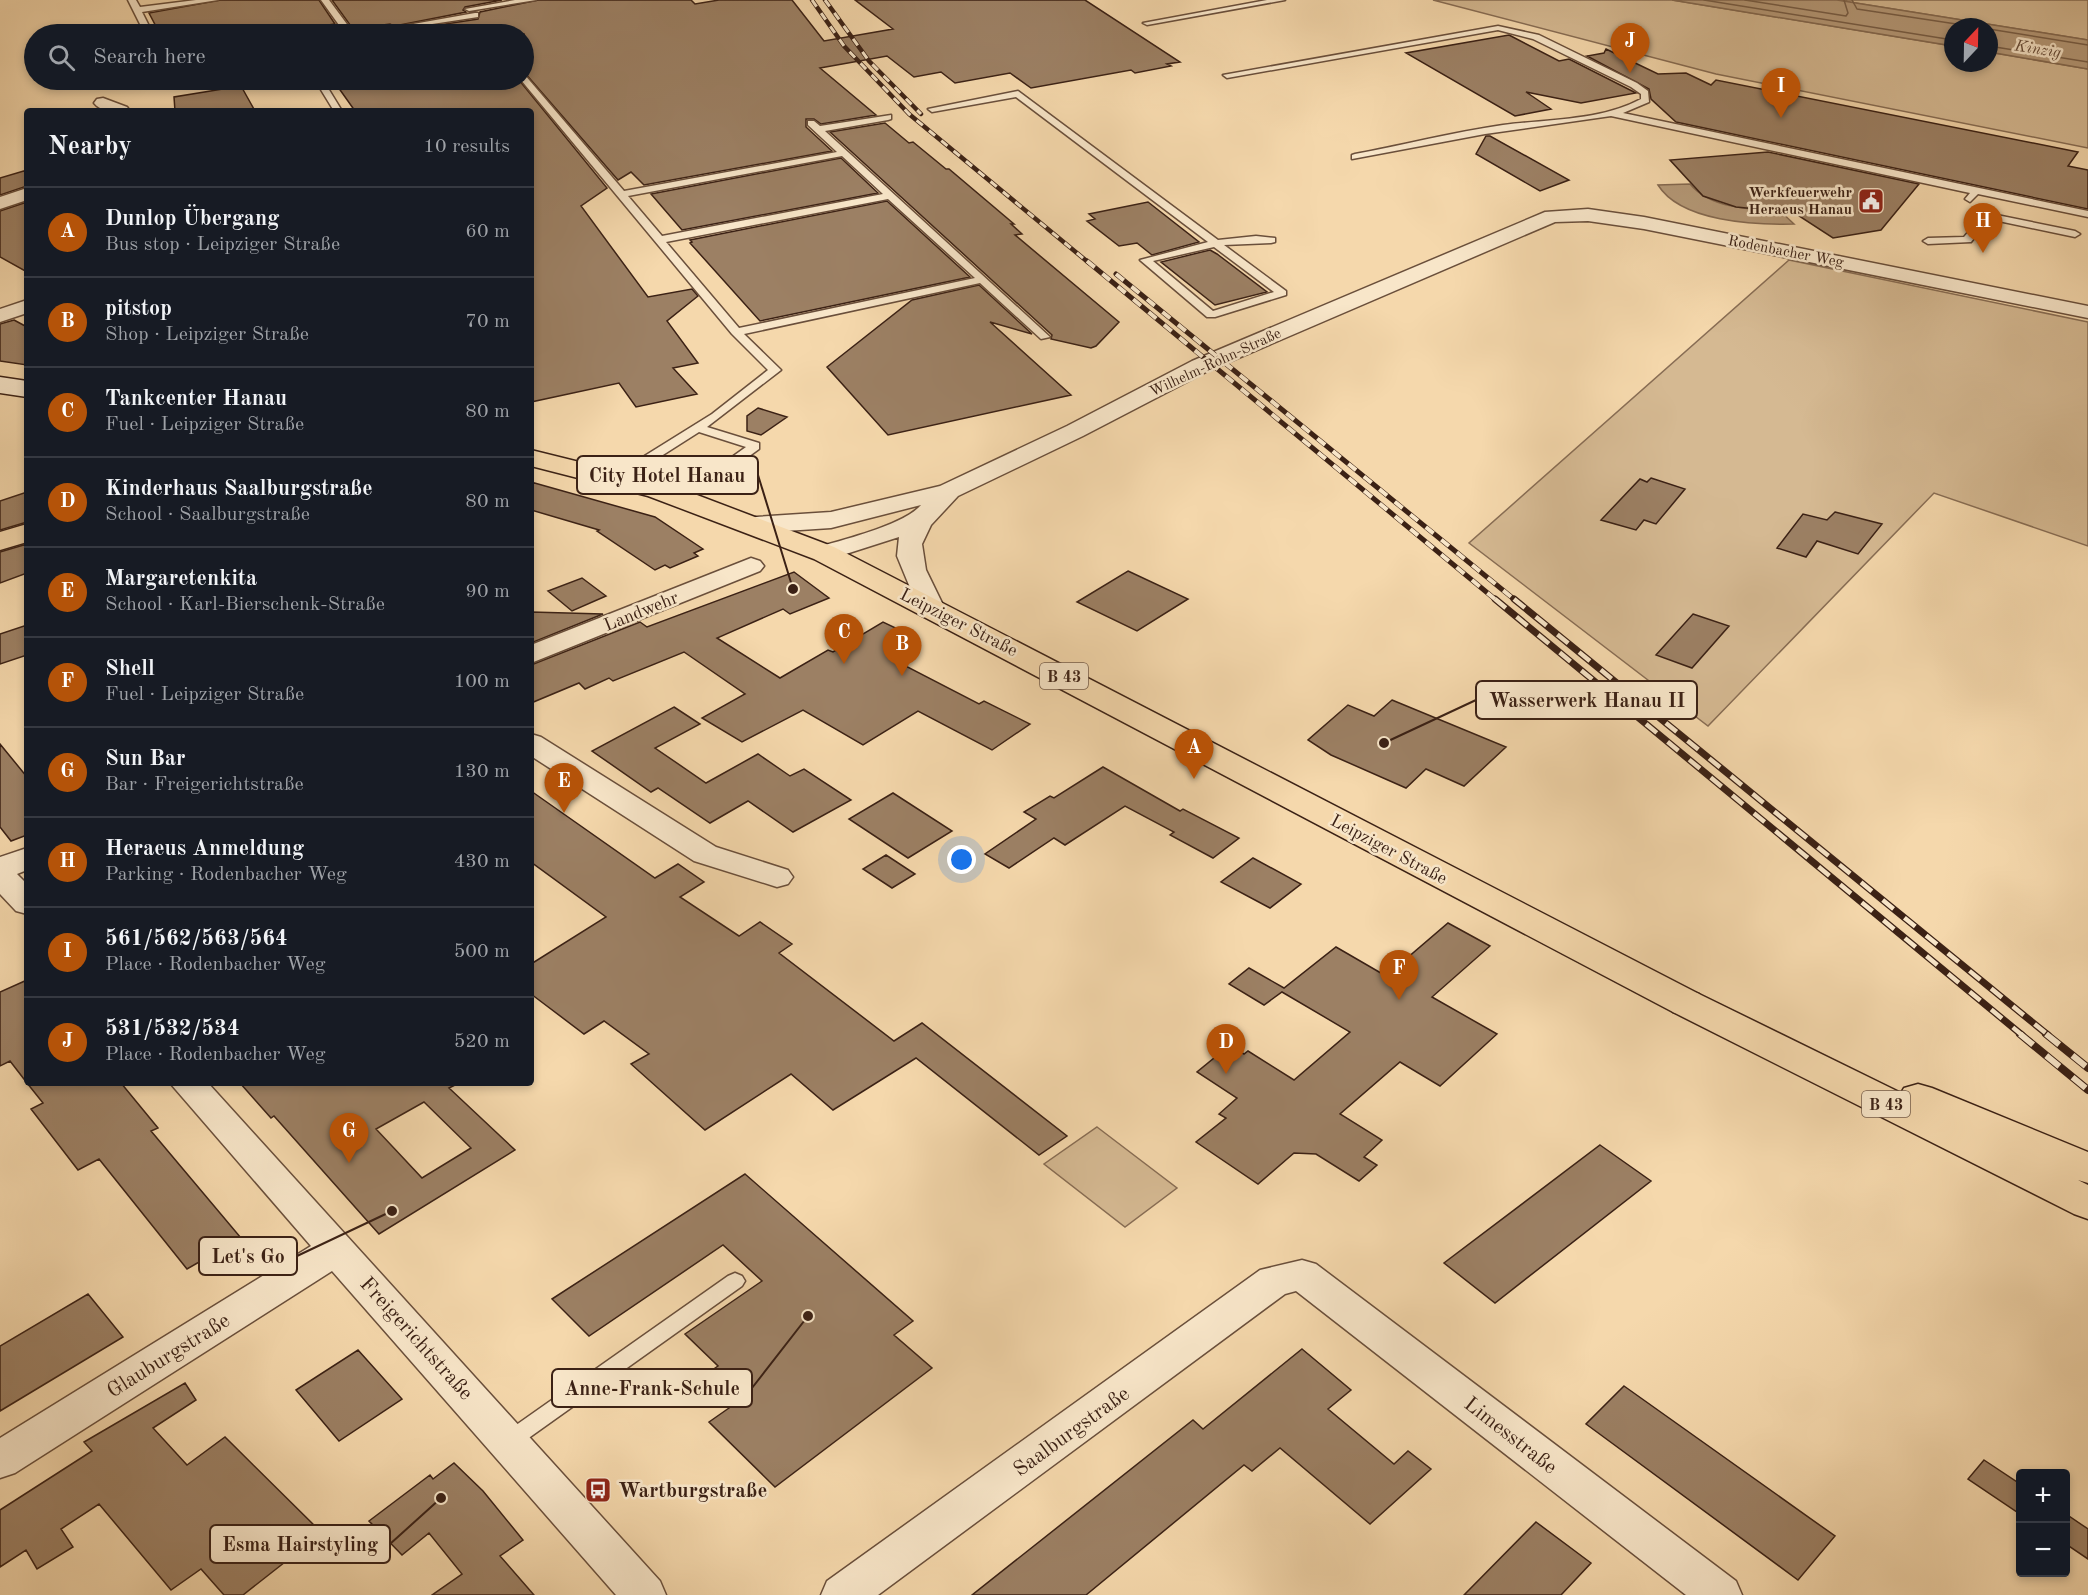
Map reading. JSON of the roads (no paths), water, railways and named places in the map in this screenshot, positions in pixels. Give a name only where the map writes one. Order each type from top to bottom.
[{"type":"main road","points":[[0,385],[24,389]]},
{"type":"main road","name":"Leipziger Straße","points":[[534,459],[618,478],[756,525],[824,553],[1686,1003]]},
{"type":"main road","points":[[0,542],[24,533]]},
{"type":"main road","name":"B 43","points":[[1686,1003],[2088,1168]]},
{"type":"main road","name":"B 43","points":[[1686,1003],[2088,1203]]},
{"type":"street","points":[[104,103],[115,108]]},
{"type":"street","points":[[0,203],[24,195]]},
{"type":"street","name":"Rodenbacher Weg","points":[[1486,242],[1552,216],[1611,217],[2088,312]]},
{"type":"street","name":"Wilhelm-Rohn-Straße","points":[[756,525],[831,520],[949,491],[1075,431],[1200,366],[1486,242]]},
{"type":"street","points":[[0,316],[24,307]]},
{"type":"street","name":"Wilhelm-Rohn-Straße","points":[[931,607],[913,573],[908,554],[908,543],[920,519],[949,491]]},
{"type":"street","name":"Wilhelm-Rohn-Straße","points":[[824,553],[865,522],[899,502]]},
{"type":"street","name":"Wilhelm-Rohn-Straße","points":[[824,553],[872,538],[920,519]]},
{"type":"street","name":"Landwehr","points":[[534,655],[751,567]]},
{"type":"street","points":[[534,745],[705,854],[777,877]]},
{"type":"street","points":[[0,868],[24,859]]},
{"type":"street","points":[[0,874],[24,901]]},
{"type":"street","name":"Freigerichtstraße","points":[[191,1086],[644,1595]]},
{"type":"street","name":"Glauburgstraße","points":[[0,1461],[337,1249]]},
{"type":"street","name":"Saalburgstraße","points":[[843,1595],[1274,1281],[1302,1275]]},
{"type":"street","name":"Limesstraße","points":[[1302,1275],[1720,1595]]},
{"type":"lane","points":[[132,0],[144,24]]},
{"type":"lane","points":[[137,10],[214,0]]},
{"type":"lane","points":[[325,0],[342,24]]},
{"type":"lane","points":[[461,0],[472,12]]},
{"type":"lane","points":[[415,24],[532,0]]},
{"type":"lane","points":[[1147,23],[1281,0]]},
{"type":"lane","points":[[1227,75],[1498,28],[1536,37],[1634,85],[1645,93],[1646,100],[1640,104],[1558,124],[1502,129],[1354,157]]},
{"type":"lane","points":[[534,89],[736,332],[775,370],[699,428],[618,478]]},
{"type":"lane","points":[[325,90],[336,108]]},
{"type":"lane","points":[[932,109],[1018,94],[1217,245],[1282,293],[1211,315],[1144,260],[1217,245],[1252,237],[1271,240]]},
{"type":"lane","points":[[1607,113],[1973,195],[2088,214]]},
{"type":"lane","points":[[888,117],[814,126],[1045,337]]},
{"type":"lane","points":[[621,194],[844,153]]},
{"type":"lane","points":[[659,240],[889,196]]},
{"type":"lane","points":[[1928,241],[1967,240],[1987,216],[2075,234]]},
{"type":"lane","points":[[736,332],[982,279]]},
{"type":"lane","points":[[699,428],[755,446],[722,470]]},
{"type":"lane","points":[[509,1441],[735,1281]]},
{"type":"water","points":[[1672,0],[1837,0],[1950,18],[1944,18],[1944,45]]},
{"type":"water","name":"Kinzig","points":[[1998,26],[2088,40],[2088,69],[1998,54]]},
{"type":"water","points":[[1690,184],[1698,192],[1719,203],[1742,208],[1778,209],[1794,224],[1740,222],[1701,214],[1683,207],[1658,185]]},
{"type":"railway","points":[[812,0],[844,46],[909,114],[1089,263]]},
{"type":"railway","points":[[825,0],[869,61],[921,114]]},
{"type":"railway","points":[[1087,261],[1496,600]]},
{"type":"railway","points":[[1116,274],[1515,600]]},
{"type":"railway","points":[[1495,599],[2022,1035]]},
{"type":"railway","points":[[1514,599],[2048,1035]]},
{"type":"railway","points":[[2020,1034],[2088,1090]]},
{"type":"railway","points":[[2046,1034],[2088,1068]]},
{"type":"place","name":"531/532/534","points":[[1630,73]]},
{"type":"place","name":"561/562/563/564","points":[[1781,118]]},
{"type":"place","name":"Werkfeuerwehr Heraeus Hanau","points":[[1871,201]]},
{"type":"place","name":"Heraeus Anmeldung","points":[[1983,253]]},
{"type":"place","name":"City Hotel Hanau","points":[[793,589]]},
{"type":"place","name":"Tankcenter Hanau","points":[[844,664]]},
{"type":"place","name":"pitstop","points":[[902,676]]},
{"type":"place","name":"Wasserwerk Hanau II","points":[[1384,743]]},
{"type":"place","name":"Dunlop Übergang","points":[[1194,779]]},
{"type":"place","name":"Margaretenkita","points":[[564,813]]},
{"type":"place","name":"Shell","points":[[1399,1000]]},
{"type":"place","name":"Kinderhaus Saalburgstraße","points":[[1226,1074]]},
{"type":"place","name":"Sun Bar","points":[[349,1163]]},
{"type":"place","name":"Let's Go","points":[[392,1211]]},
{"type":"place","name":"Anne-Frank-Schule","points":[[808,1316]]},
{"type":"place","name":"Wartburgstraße","points":[[598,1490]]},
{"type":"place","name":"Esma Hairstyling","points":[[441,1498]]}]
